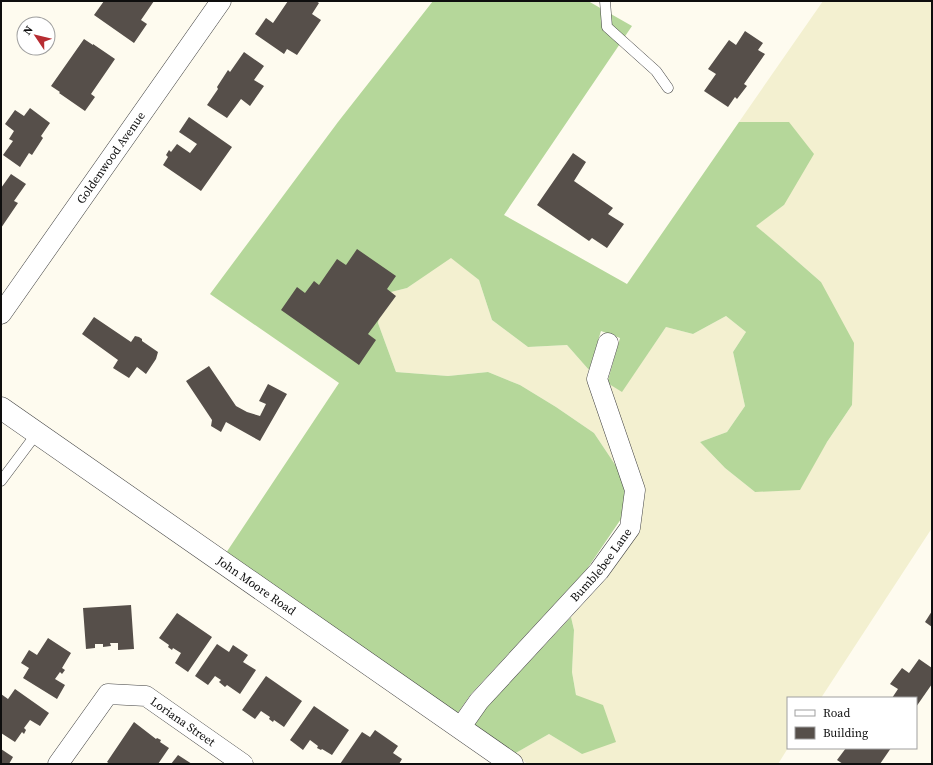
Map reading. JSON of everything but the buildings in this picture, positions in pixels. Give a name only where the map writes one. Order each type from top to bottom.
[{"type":"street","name":"Goldenwood Avenue","points":[[1,314],[221,1]]},
{"type":"street","name":"Bumblebee Lane","points":[[460,728],[479,701],[599,571],[630,528],[635,490],[597,379],[608,343]]},
{"type":"street","name":"John Moore Road","points":[[1,408],[512,764]]},
{"type":"street","name":"Loriana Street","points":[[58,764],[108,694],[146,696],[243,764]]},
{"type":"lane","points":[[605,1],[607,27],[656,71],[668,88]]},
{"type":"lane","points":[[1,481],[37,433]]},
{"type":"shaded area","points":[[823,1],[932,1],[932,528],[822,697],[787,697],[787,749],[778,764],[528,764],[514,754],[549,734],[582,754],[572,672],[574,630],[571,617],[607,578],[640,530],[645,488],[609,384],[622,391],[666,327],[693,334],[726,316],[746,332],[733,352],[745,406],[727,432],[700,442],[725,468],[755,492],[827,442],[852,405],[821,282],[755,226],[784,205],[789,122],[739,122]]},
{"type":"shaded area","points":[[451,257],[479,280],[492,320],[528,347],[567,345],[589,370],[587,375],[588,381],[618,469],[594,433],[520,385],[488,372],[448,376],[396,372],[378,323],[383,294],[407,288]]},
{"type":"green space","points":[[433,1],[588,1],[632,26],[504,215],[627,284],[739,122],[789,122],[814,154],[784,205],[756,226],[821,282],[854,343],[852,405],[827,442],[800,490],[755,492],[725,468],[700,442],[727,432],[745,406],[733,352],[746,332],[726,316],[693,334],[666,327],[622,392],[609,384],[608,380],[620,338],[601,331],[589,370],[567,345],[528,347],[492,320],[479,280],[451,258],[407,288],[383,294],[378,323],[396,372],[448,376],[488,372],[520,385],[594,433],[618,469],[625,490],[621,519],[587,569],[471,694],[457,714],[226,553],[339,383],[210,294],[338,122]]},
{"type":"green space","points":[[571,617],[574,630],[572,672],[576,695],[603,705],[616,742],[582,754],[549,734],[514,754],[474,726],[487,707]]}]
